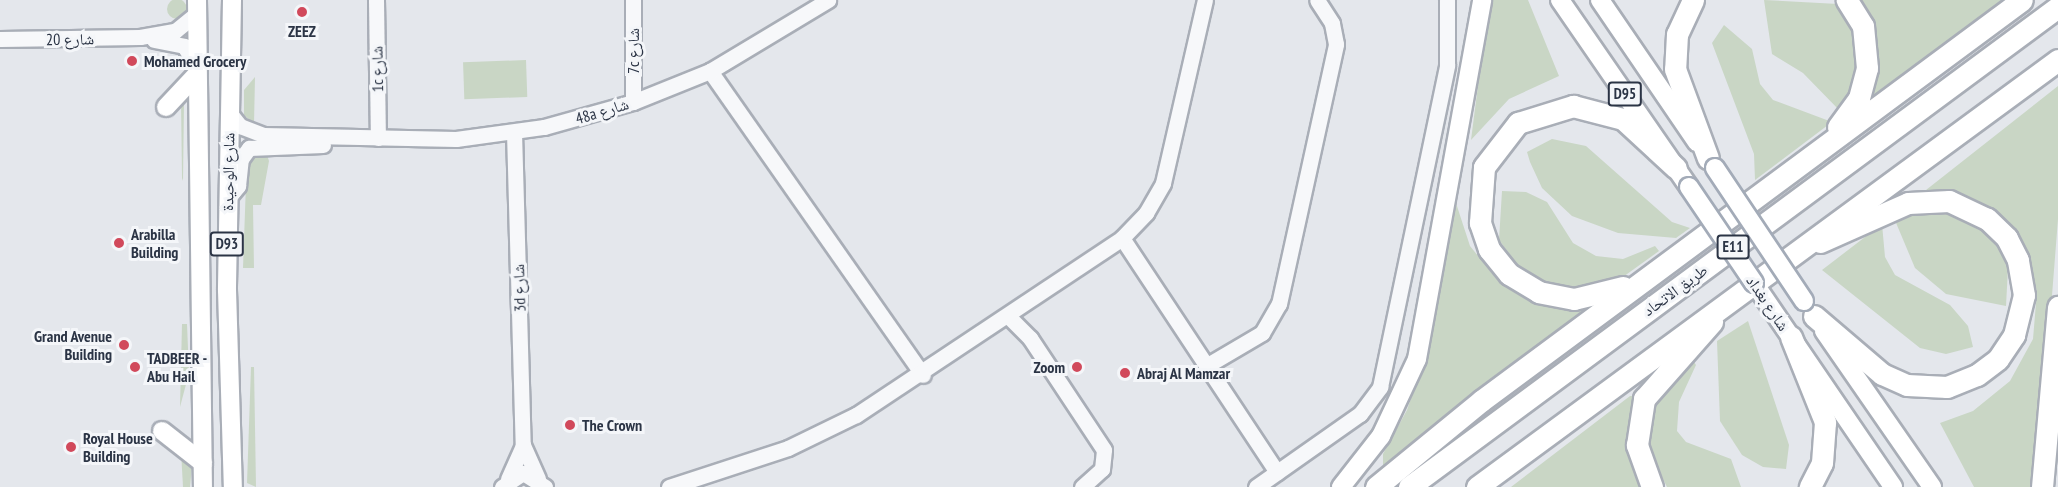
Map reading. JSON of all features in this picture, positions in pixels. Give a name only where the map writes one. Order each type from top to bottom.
[{"type":"highway","points":[[1693,0],[1677,34],[1675,69],[1711,163]]},
{"type":"highway","points":[[1789,170],[1842,123],[1862,88],[1866,36],[1847,0]]},
{"type":"highway","points":[[1376,487],[1481,401],[1789,170],[2022,0]]},
{"type":"highway","name":"طريق الاتحاد","points":[[1409,487],[2058,7]]},
{"type":"highway","name":"E11","points":[[1477,487],[1732,295],[2058,60]]},
{"type":"highway","points":[[1668,262],[1601,296],[1574,299],[1539,292],[1509,274],[1490,249],[1478,195],[1487,161],[1508,132],[1528,117],[1562,107],[1597,108],[1623,119],[1676,168]]},
{"type":"highway","points":[[1804,245],[1846,233],[1908,203],[1949,201],[1981,215],[2007,238],[2024,283],[2020,321],[2007,348],[1977,375],[1947,387],[1920,387],[1882,374],[1809,308]]},
{"type":"highway","points":[[1652,487],[1637,445],[1644,399],[1732,295]]},
{"type":"highway","points":[[2042,487],[2058,307]]},
{"type":"highway","points":[[1785,329],[1825,422],[1823,456],[1810,487]]},
{"type":"highway","points":[[2045,465],[2047,487]]},
{"type":"main road","name":"شارع الوحيدة","points":[[232,0],[228,198],[233,487]]},
{"type":"main road","points":[[1341,487],[1381,436],[1417,359],[1482,0]]},
{"type":"main road","name":"شارع بغداد","points":[[1560,0],[1893,487]]},
{"type":"main road","name":"شارع بغداد","points":[[1600,0],[1932,487]]},
{"type":"main road","name":"شارع الوحيدة","points":[[197,6],[201,478]]},
{"type":"main road","points":[[166,107],[197,70]]},
{"type":"main road","points":[[162,432],[201,478]]},
{"type":"street","name":"1c شارع","points":[[376,0],[378,138]]},
{"type":"street","name":"7c شارع","points":[[633,0],[633,102]]},
{"type":"street","name":"48a شارع","points":[[229,112],[240,126],[263,135],[456,139],[514,132],[633,102],[710,71],[828,0]]},
{"type":"street","points":[[669,487],[814,436],[923,375],[1118,241],[1146,213],[1163,183],[1204,0]]},
{"type":"street","points":[[1209,370],[1262,333],[1279,304],[1336,44],[1332,23],[1317,0]]},
{"type":"street","points":[[1256,487],[1360,414],[1380,387],[1447,65],[1448,0]]},
{"type":"street","name":"شارع 20","points":[[140,37],[175,31],[197,6]]},
{"type":"street","name":"شارع 20","points":[[0,39],[140,37],[176,42],[197,70]]},
{"type":"street","points":[[710,71],[923,375]]},
{"type":"street","name":"3d شارع","points":[[514,132],[523,445],[542,482]]},
{"type":"street","name":"48a شارع","points":[[228,198],[238,186],[241,159],[249,148],[329,145],[351,137]]},
{"type":"street","points":[[1118,241],[1282,468]]},
{"type":"street","points":[[1013,314],[1104,450],[1102,469],[1082,487]]},
{"type":"street","name":"3d شارع","points":[[505,483],[523,445]]},
{"type":"street","points":[[505,483],[523,473],[560,487]]},
{"type":"green space","points":[[177,-1],[184,2],[187,9],[184,16],[177,19],[170,16],[167,9],[170,2]]},
{"type":"green space","points":[[1489,0],[1528,0],[1559,76],[1509,99],[1471,140]]},
{"type":"green space","points":[[1764,0],[1838,4],[1855,32],[1857,77],[1841,112],[1803,73],[1772,54]]},
{"type":"green space","points":[[1858,0],[2005,0],[1871,101]]},
{"type":"green space","points":[[1724,25],[1752,49],[1760,84],[1773,100],[1832,122],[1755,180],[1754,154],[1712,43]]},
{"type":"green space","points":[[526,60],[527,97],[464,99],[463,62]]},
{"type":"green space","points":[[255,77],[254,124],[244,115],[244,90]]},
{"type":"green space","points":[[2058,86],[2058,219],[2037,487],[1974,487],[1940,423],[1973,411],[2010,381],[2033,339],[2037,291],[2017,235],[1949,193],[1926,190]]},
{"type":"green space","points":[[181,100],[184,101],[183,181],[182,178]]},
{"type":"green space","points":[[1552,139],[1586,146],[1672,222],[1690,228],[1676,238],[1618,233],[1572,216],[1542,188],[1527,152]]},
{"type":"green space","points":[[247,155],[267,155],[269,161],[261,205],[253,205],[254,268],[243,268]]},
{"type":"green space","points":[[1502,191],[1526,192],[1547,202],[1573,243],[1596,256],[1623,259],[1655,246],[1659,251],[1616,282],[1570,292],[1526,277],[1499,240]]},
{"type":"green space","points":[[1455,200],[1470,246],[1500,283],[1539,305],[1584,311],[1383,468],[1383,454],[1407,410],[1430,342]]},
{"type":"green space","points":[[1945,210],[1974,220],[1996,241],[2008,268],[2006,306],[1946,294],[1915,268],[1894,218]]},
{"type":"green space","points":[[1882,224],[1885,257],[1895,275],[1950,305],[1968,326],[1973,347],[1946,354],[1920,348],[1822,270]]},
{"type":"green space","points":[[1748,321],[1789,445],[1786,469],[1763,467],[1742,455],[1720,421],[1717,341]]},
{"type":"green space","points":[[182,324],[187,324],[189,373],[180,407]]},
{"type":"green space","points":[[1692,359],[1696,365],[1679,402],[1677,431],[1686,442],[1731,459],[1741,487],[1667,487],[1649,451],[1654,401]]},
{"type":"green space","points":[[251,367],[254,367],[256,487],[247,483]]},
{"type":"green space","points":[[1630,396],[1637,396],[1629,454],[1639,487],[1511,487]]},
{"type":"green space","points":[[181,451],[192,466],[190,487],[183,487]]},
{"type":"place","name":"ZEEZ","points":[[302,12]]},
{"type":"place","name":"Mohamed Grocery","points":[[132,61]]},
{"type":"place","name":"Arabilla Building","points":[[119,243]]},
{"type":"place","name":"Grand Avenue Building","points":[[124,345]]},
{"type":"place","name":"TADBEER - Abu Hail","points":[[135,367]]},
{"type":"place","name":"Zoom","points":[[1077,367]]},
{"type":"place","name":"Abraj Al Mamzar","points":[[1125,373]]},
{"type":"place","name":"The Crown","points":[[570,425]]},
{"type":"place","name":"Royal House Building","points":[[71,447]]}]
